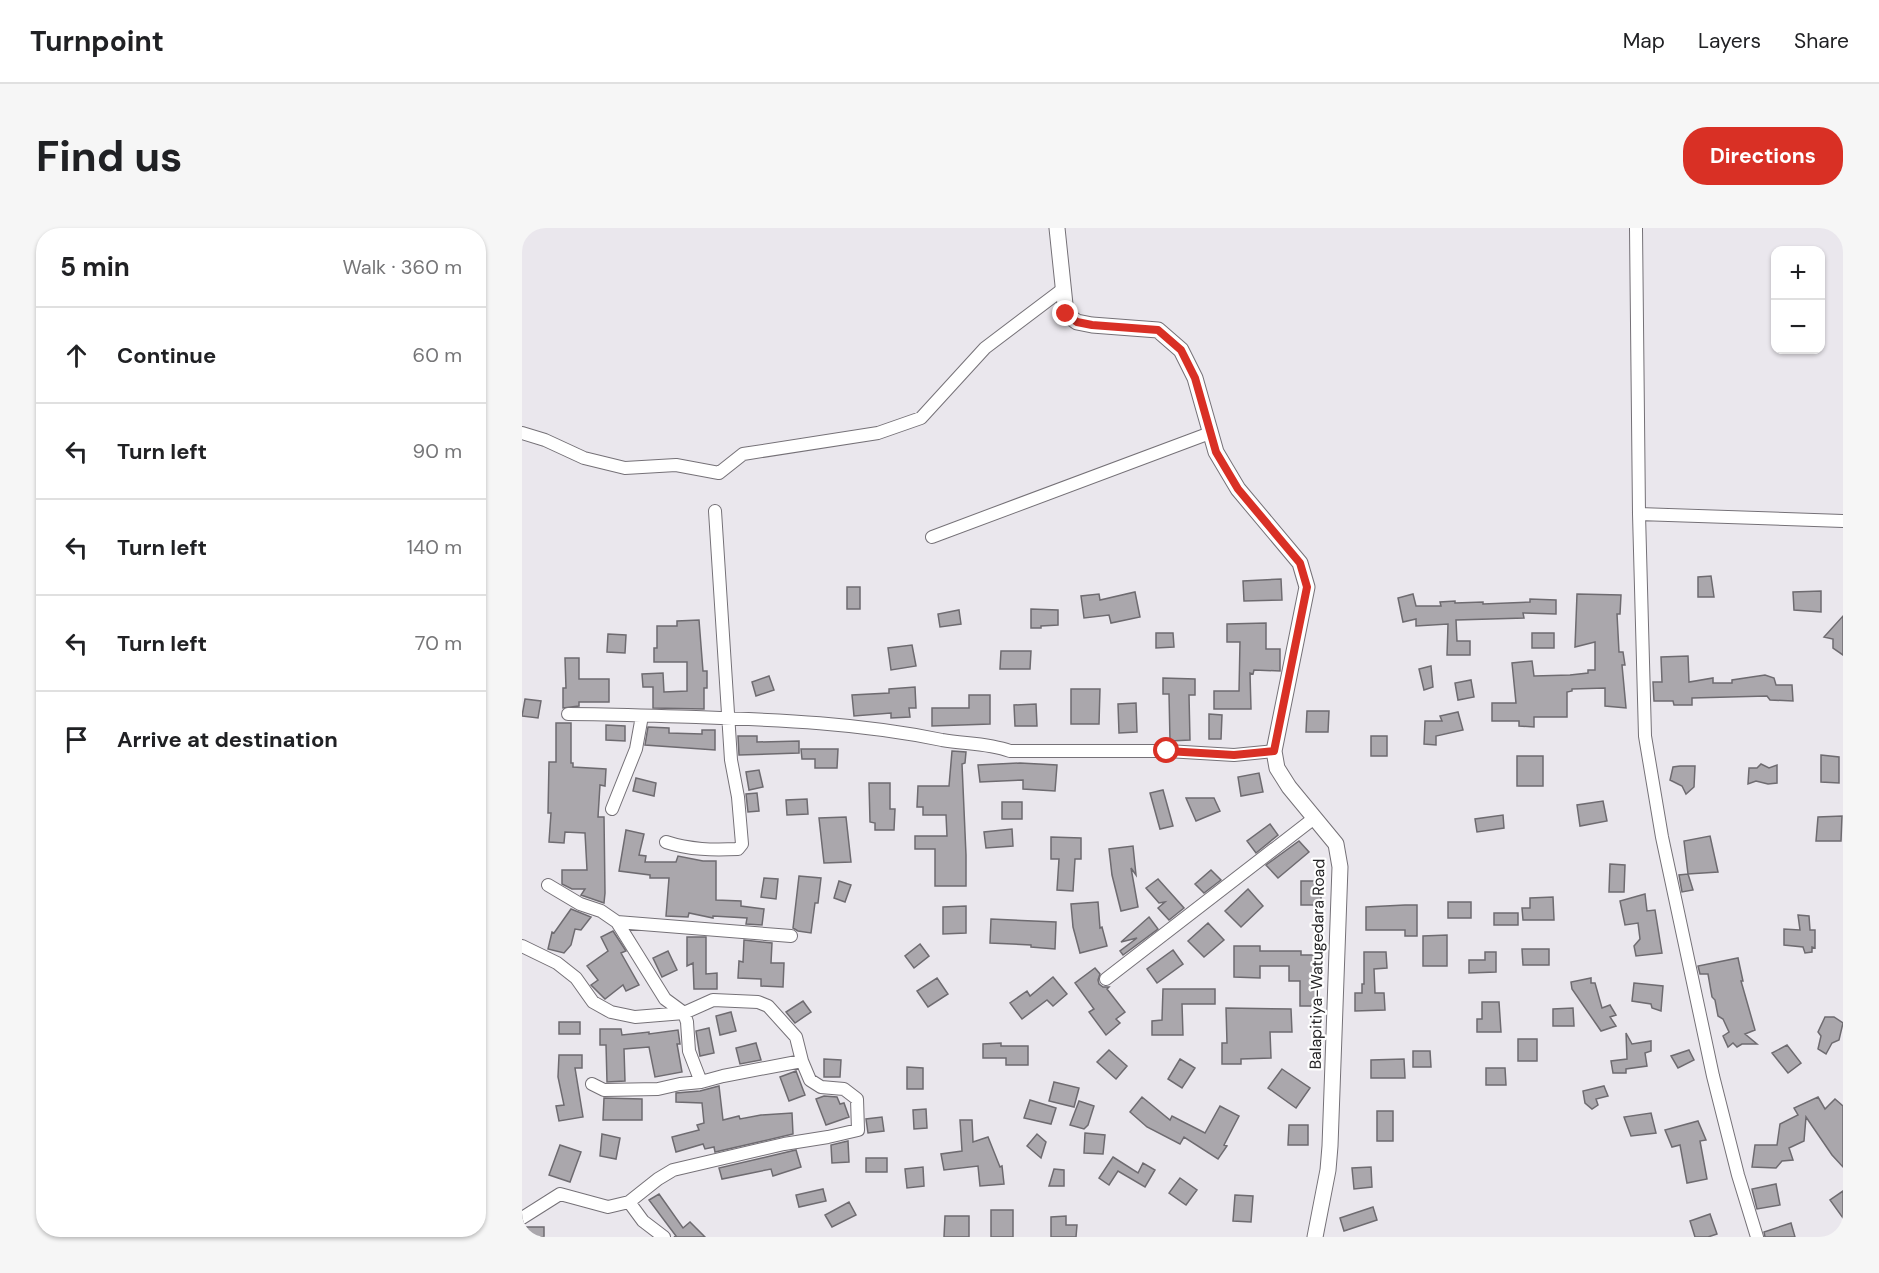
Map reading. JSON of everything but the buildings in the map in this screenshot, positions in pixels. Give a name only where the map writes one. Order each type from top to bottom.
[{"type":"main road","points":[[1057,228],[1066,314],[1077,322],[1158,330],[1181,350],[1195,378],[1216,452],[1238,489],[1300,563],[1307,587],[1274,751]]},
{"type":"main road","name":"Balapitiya-Watugedara Road","points":[[1274,751],[1277,768],[1289,787],[1313,819],[1336,844],[1340,867],[1330,1146],[1328,1170],[1315,1237]]},
{"type":"street","points":[[1636,228],[1639,514],[1647,748],[1662,837],[1713,1076],[1738,1175],[1757,1237]]},
{"type":"street","points":[[522,433],[545,440],[584,458],[625,468],[676,465],[719,473],[743,454],[879,433],[921,418],[985,348],[1063,289]]},
{"type":"street","points":[[932,537],[1210,434]]},
{"type":"street","points":[[666,842],[711,850],[738,849],[742,844],[728,718],[715,511]]},
{"type":"street","points":[[1639,514],[1843,521]]},
{"type":"street","points":[[568,714],[816,722],[881,728],[944,740],[996,746],[1010,751],[1167,751],[1234,755],[1274,751]]},
{"type":"street","points":[[612,809],[636,749],[642,716]]},
{"type":"street","points":[[1106,979],[1313,819]]},
{"type":"street","points":[[548,885],[580,904],[601,911],[617,922],[664,999],[684,1013],[687,1022],[689,1051],[701,1082]]},
{"type":"street","points":[[617,922],[731,933],[791,936]]},
{"type":"street","points":[[522,946],[557,963],[576,978],[593,1002],[611,1012],[635,1017],[684,1013],[713,1000],[758,1002],[768,1005],[796,1037],[810,1080],[821,1087],[844,1089],[857,1099],[858,1130],[784,1144],[673,1170],[629,1202],[608,1207],[560,1194],[522,1218]]},
{"type":"street","points":[[592,1084],[604,1090],[658,1089],[802,1061]]},
{"type":"street","points":[[629,1202],[643,1221],[664,1237]]},
{"type":"route","points":[[1066,314],[1077,322],[1092,325],[1158,330],[1181,350],[1195,378],[1216,452],[1238,489],[1300,563],[1307,587],[1274,751],[1234,755],[1167,751]]}]
